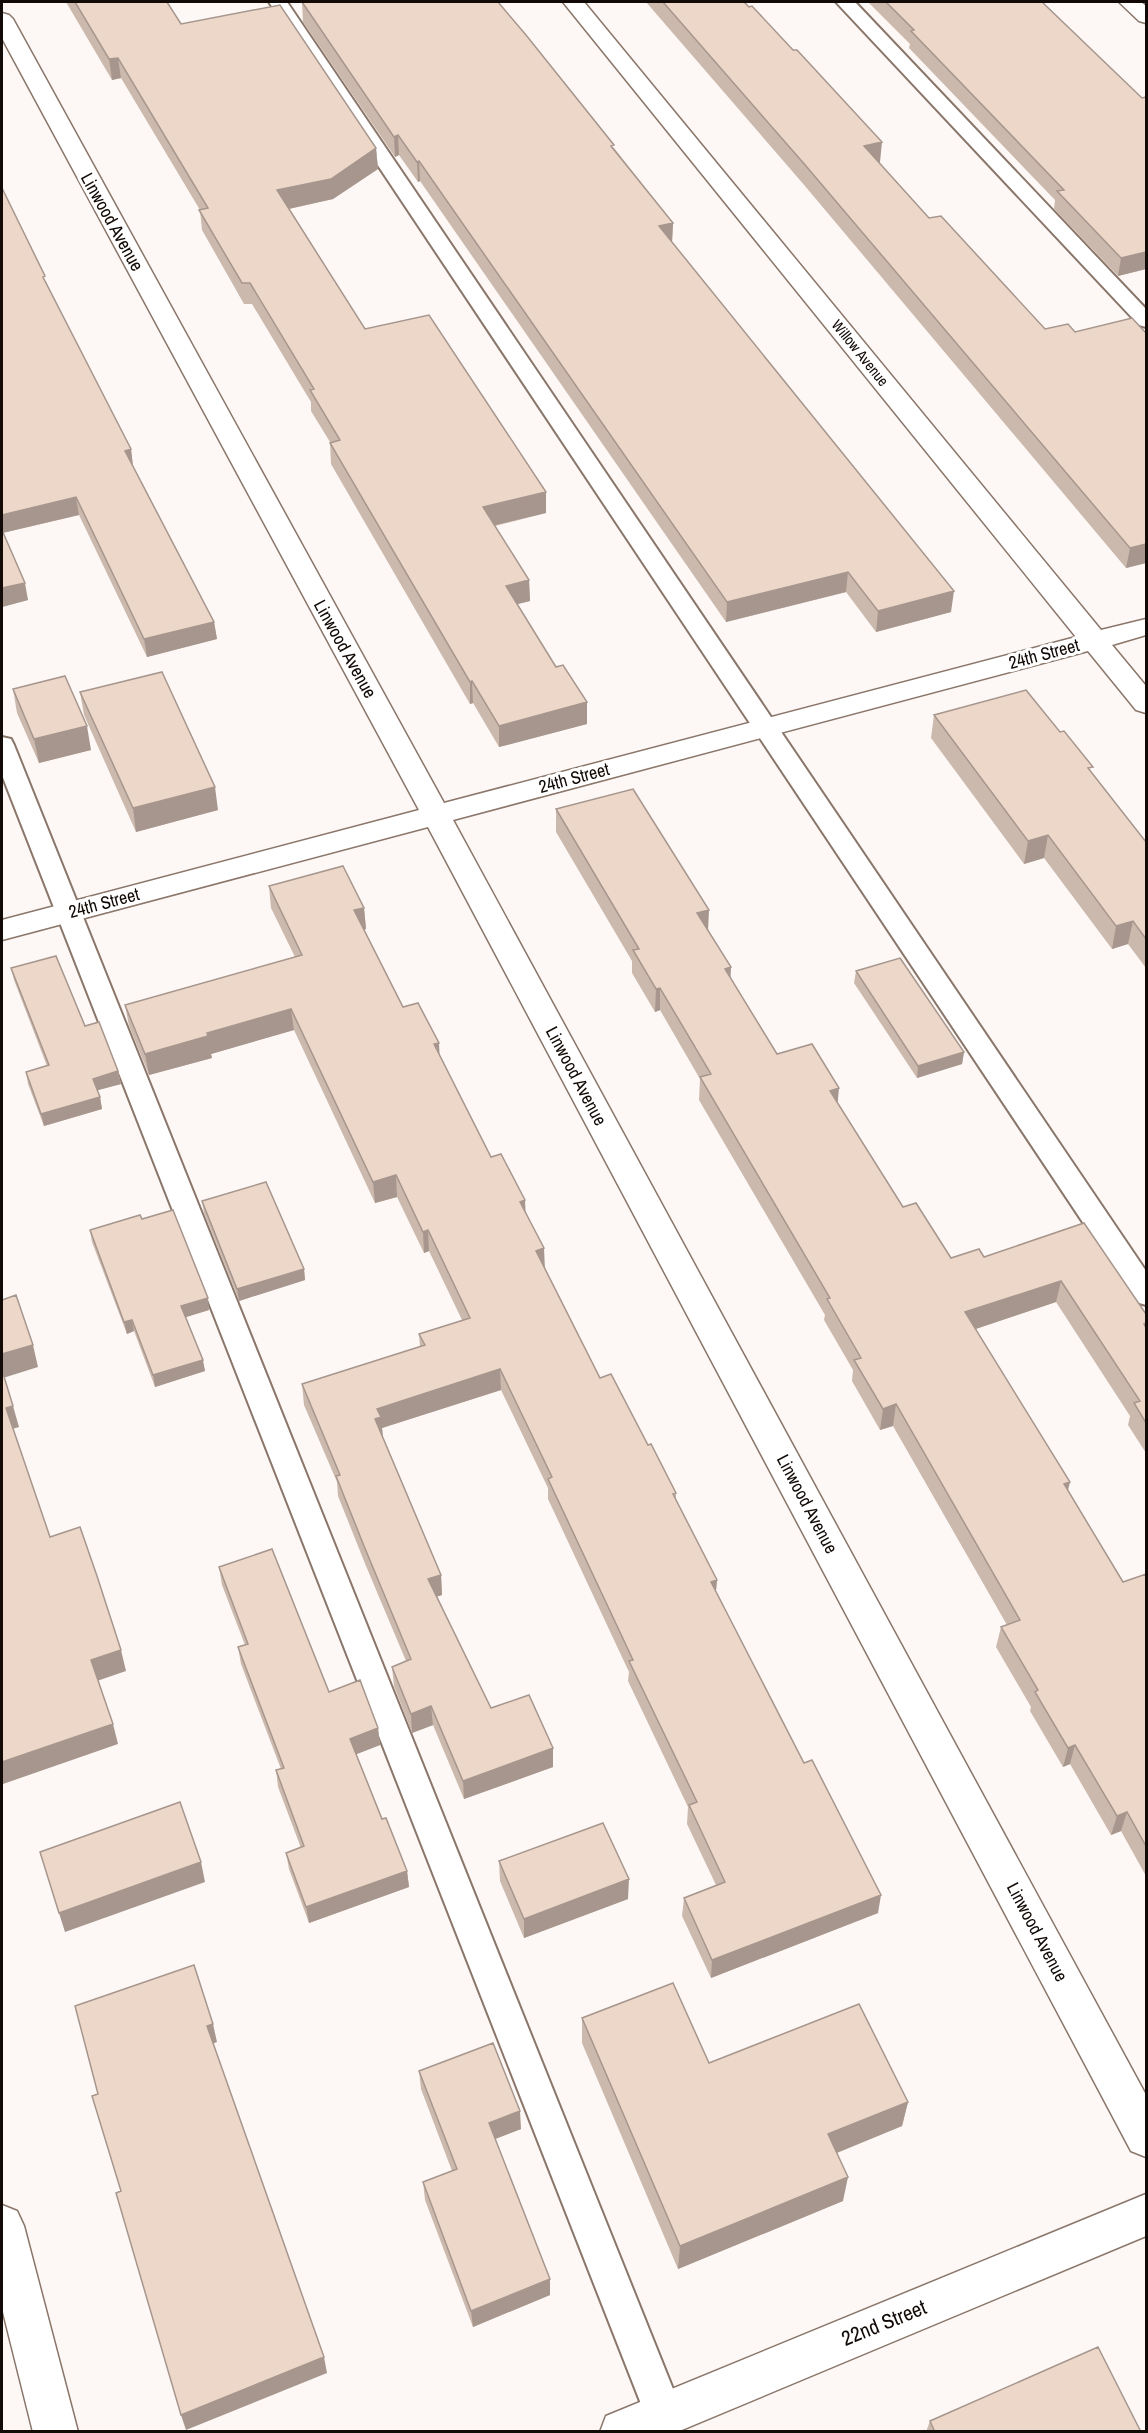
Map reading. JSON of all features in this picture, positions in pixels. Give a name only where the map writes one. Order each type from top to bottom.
[{"type":"street","name":"Willow Avenue","points":[[573,2],[1146,704]]},
{"type":"street","points":[[1129,2],[1146,17]]},
{"type":"street","name":"Linwood Avenue","points":[[2,19],[436,815],[1146,2136]]},
{"type":"street","name":"24th Street","points":[[2,930],[1146,627]]},
{"type":"street","name":"22nd Street","points":[[622,2432],[1146,2215]]},
{"type":"street","points":[[2,2226],[56,2432]]},
{"type":"lane","points":[[278,2],[768,727],[1146,1294]]},
{"type":"lane","points":[[845,2],[1146,321]]},
{"type":"lane","points":[[2,745],[664,2414]]},
{"type":"building","points":[[75,2],[167,2],[181,24],[280,5],[376,148],[331,179],[277,190],[365,329],[429,315],[546,492],[483,507],[529,580],[506,586],[556,667],[563,665],[587,702],[499,726],[472,681],[470,682],[330,443],[340,440],[310,390],[314,389],[250,283],[242,283],[199,210],[208,208],[118,58],[109,59]]},
{"type":"building","points":[[302,2],[498,2],[614,145],[611,146],[673,223],[659,226],[954,591],[878,611],[848,572],[727,602],[419,161],[417,162],[398,135],[394,137]]},
{"type":"building","points":[[663,2],[744,2],[749,7],[752,6],[793,50],[797,50],[882,142],[864,146],[929,218],[941,216],[1045,329],[1068,324],[1075,332],[1132,318],[1146,333],[1146,544],[1130,548],[806,166]]},
{"type":"building","points":[[886,2],[1042,2],[1142,98],[1146,97],[1146,252],[1121,258],[1057,191],[1064,190]]},
{"type":"building","points":[[2,188],[45,276],[43,277],[131,449],[125,451],[214,622],[144,639],[76,497],[2,515]]},
{"type":"building","points":[[2,530],[25,583],[2,588]]},
{"type":"building","points":[[162,672],[215,787],[133,808],[80,692]]},
{"type":"building","points":[[65,676],[87,726],[34,739],[13,689]]},
{"type":"building","points":[[1026,690],[1060,732],[1064,731],[1093,767],[1088,768],[1146,842],[1146,939],[1133,921],[1116,926],[1048,835],[1028,841],[934,715]]},
{"type":"building","points":[[633,789],[709,910],[697,913],[731,967],[725,969],[777,1054],[812,1044],[839,1088],[830,1091],[903,1207],[916,1203],[951,1258],[979,1249],[984,1257],[1084,1223],[1146,1314],[1144,1324],[1146,1328],[1146,1423],[1134,1403],[1140,1401],[1061,1281],[965,1312],[1070,1482],[1064,1484],[1123,1582],[1146,1574],[1146,1846],[1127,1812],[1117,1816],[1075,1745],[1068,1748],[1035,1692],[1038,1690],[1001,1627],[1020,1620],[896,1404],[883,1409],[854,1360],[861,1358],[827,1299],[830,1298],[700,1077],[711,1074],[660,988],[656,989],[633,950],[639,949],[556,809]]},
{"type":"building","points":[[343,866],[364,908],[354,910],[403,1007],[418,1003],[439,1043],[434,1044],[491,1157],[501,1154],[525,1200],[520,1202],[544,1248],[536,1251],[600,1378],[611,1374],[648,1445],[651,1444],[676,1493],[673,1494],[717,1580],[711,1582],[804,1763],[812,1760],[881,1895],[712,1960],[684,1898],[725,1882],[689,1805],[697,1802],[629,1661],[633,1660],[548,1479],[552,1477],[500,1369],[377,1409],[381,1417],[375,1419],[441,1575],[428,1579],[491,1708],[529,1695],[553,1748],[463,1781],[431,1706],[411,1714],[392,1667],[411,1659],[336,1476],[340,1475],[302,1384],[425,1345],[419,1334],[470,1318],[428,1230],[423,1232],[396,1175],[373,1182],[291,1009],[207,1033],[208,1036],[145,1054],[125,1005],[302,955],[269,886]]},
{"type":"building","points":[[56,956],[85,1026],[99,1022],[118,1071],[93,1079],[100,1097],[41,1114],[26,1072],[49,1065],[11,968]]},
{"type":"building","points":[[900,958],[964,1052],[918,1066],[856,971]]},
{"type":"building","points":[[266,1182],[304,1269],[237,1289],[202,1201]]},
{"type":"building","points":[[173,1210],[208,1298],[181,1306],[203,1360],[153,1375],[132,1320],[124,1322],[90,1230],[140,1215],[142,1219]]},
{"type":"building","points":[[16,1295],[33,1345],[2,1354],[2,1300]]},
{"type":"building","points":[[2,1370],[13,1406],[6,1408],[50,1537],[80,1527],[121,1650],[91,1660],[113,1724],[2,1762]]},
{"type":"building","points":[[272,1549],[329,1692],[360,1680],[378,1728],[350,1739],[382,1819],[386,1818],[407,1871],[306,1907],[286,1853],[304,1846],[276,1770],[284,1768],[238,1647],[248,1644],[219,1567]]},
{"type":"building","points":[[180,1802],[201,1862],[59,1913],[40,1852]]},
{"type":"building","points":[[603,1823],[629,1879],[524,1919],[499,1861]]},
{"type":"building","points":[[194,1965],[213,2024],[207,2026],[324,2357],[181,2415],[116,2193],[121,2191],[92,2096],[98,2094],[75,2006]]},
{"type":"building","points":[[673,1983],[709,2063],[859,2004],[908,2102],[828,2134],[848,2177],[680,2246],[582,2018]]},
{"type":"building","points":[[493,2043],[520,2111],[489,2123],[550,2279],[471,2311],[423,2182],[457,2169],[419,2071]]},
{"type":"building","points":[[1098,2347],[1141,2432],[935,2432],[930,2421]]}]
